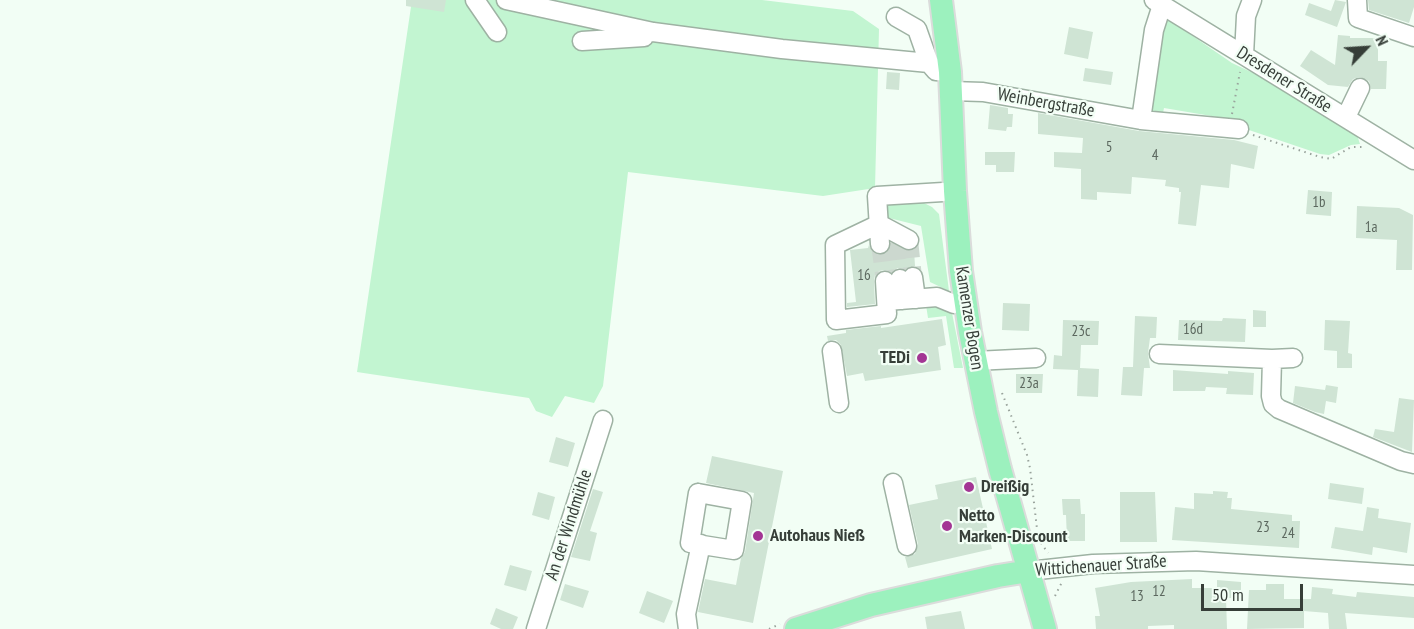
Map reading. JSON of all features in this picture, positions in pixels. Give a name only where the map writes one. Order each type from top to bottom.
[{"type":"main road","name":"Kamenzer Bogen","points":[[941,0],[950,81],[961,271],[975,361],[997,458],[1045,629]]},
{"type":"main road","name":"Wittichenauer Straße","points":[[796,629],[823,624],[871,604],[998,576],[1029,572]]},
{"type":"street","points":[[475,0],[497,32]]},
{"type":"street","points":[[506,0],[653,32],[782,49],[929,63]]},
{"type":"street","points":[[1357,0],[1358,18],[1414,37]]},
{"type":"street","points":[[1141,120],[1158,2]]},
{"type":"street","name":"Dresdener Straße","points":[[1158,2],[1414,160]]},
{"type":"street","points":[[1244,55],[1247,6]]},
{"type":"street","points":[[896,17],[918,29],[929,63],[950,81]]},
{"type":"street","points":[[582,41],[645,37],[651,36],[653,32]]},
{"type":"street","name":"Weinbergstraße","points":[[950,81],[983,92],[1141,120],[1234,129]]},
{"type":"street","points":[[1346,117],[1360,88]]},
{"type":"street","points":[[895,242],[879,224],[877,196],[943,192]]},
{"type":"street","points":[[879,224],[835,245],[836,320],[887,314],[901,300],[937,297],[954,304]]},
{"type":"street","points":[[901,300],[899,279],[901,300]]},
{"type":"street","points":[[832,351],[839,403]]},
{"type":"street","points":[[1159,354],[1293,358]]},
{"type":"street","points":[[975,361],[1036,358]]},
{"type":"street","points":[[1272,359],[1270,396],[1273,404],[1279,409],[1401,461],[1414,464]]},
{"type":"street","name":"An der Windmühle","points":[[536,629],[603,420]]},
{"type":"street","points":[[893,483],[907,546]]},
{"type":"street","points":[[688,629],[686,614],[701,544]]},
{"type":"street","name":"Wittichenauer Straße","points":[[1029,572],[1093,564],[1196,561],[1414,575]]},
{"type":"path","points":[[1244,55],[1234,129],[1331,159],[1351,147],[1362,147],[1380,139]]},
{"type":"path","points":[[1000,388],[1030,468],[1038,535]]},
{"type":"green space","points":[[412,0],[762,0],[853,11],[879,29],[875,188],[823,196],[628,172],[603,386],[594,403],[565,396],[552,417],[536,411],[529,398],[357,372]]},
{"type":"green space","points":[[1165,17],[1232,63],[1268,80],[1357,135],[1360,144],[1351,145],[1329,155],[1320,154],[1243,128],[1241,121],[1164,108],[1162,118],[1149,113]]},
{"type":"green space","points":[[920,201],[932,207],[939,214],[949,291],[930,282],[921,226],[885,217],[884,206],[888,202]]},
{"type":"green space","points":[[926,305],[945,308],[952,313],[963,368],[954,368],[946,316],[928,318]]},
{"type":"building","points":[[406,0],[446,0],[444,12],[406,6]]},
{"type":"building","points":[[1335,0],[1346,2],[1337,27],[1305,15],[1309,3],[1331,11]]},
{"type":"building","points":[[1368,0],[1414,0],[1409,23],[1369,10]]},
{"type":"building","points":[[1069,27],[1093,32],[1088,59],[1064,54]]},
{"type":"building","points":[[1338,35],[1350,36],[1350,38],[1378,38],[1378,61],[1387,61],[1386,89],[1371,89],[1369,81],[1360,77],[1353,79],[1348,87],[1328,85],[1300,66],[1311,50],[1335,65]]},
{"type":"building","points":[[1085,68],[1113,72],[1111,85],[1083,81]]},
{"type":"building","points":[[887,72],[900,73],[899,90],[886,89]]},
{"type":"building","points":[[990,105],[1008,108],[1008,114],[1013,114],[1012,127],[1007,127],[1006,131],[988,129]]},
{"type":"building","points":[[1038,113],[1139,131],[1234,140],[1258,146],[1254,169],[1231,164],[1229,188],[1201,185],[1196,226],[1178,224],[1181,192],[1179,188],[1165,186],[1166,180],[1132,177],[1131,194],[1097,192],[1097,200],[1081,199],[1081,169],[1054,167],[1054,152],[1082,153],[1083,138],[1038,134]]},
{"type":"building","points":[[985,152],[1015,152],[1014,172],[996,172],[996,165],[985,165]]},
{"type":"building","points":[[1308,190],[1332,192],[1331,216],[1306,214]]},
{"type":"building","points":[[1357,206],[1399,208],[1413,215],[1412,270],[1396,270],[1397,240],[1356,238]]},
{"type":"building","points":[[891,243],[904,250],[914,250],[915,266],[905,269],[898,268],[891,272],[879,271],[874,281],[875,304],[847,307],[847,303],[856,302],[850,250],[868,248],[869,245],[874,254],[881,255],[890,249]]},
{"type":"building","points":[[1003,303],[1030,304],[1029,331],[1002,330]]},
{"type":"building","points":[[1253,310],[1266,311],[1266,327],[1253,327]]},
{"type":"building","points":[[1135,316],[1157,317],[1156,338],[1150,338],[1148,353],[1150,368],[1144,368],[1142,396],[1121,395],[1123,367],[1133,367]]},
{"type":"building","points":[[1223,318],[1246,319],[1245,342],[1178,340],[1179,320],[1222,321]]},
{"type":"building","points":[[942,319],[946,345],[938,347],[941,370],[865,381],[863,373],[847,376],[841,345],[836,340],[828,341],[827,336],[846,333],[846,330],[881,326],[881,328]]},
{"type":"building","points":[[1063,320],[1099,321],[1098,345],[1081,345],[1080,368],[1099,369],[1098,397],[1077,396],[1078,370],[1053,369],[1054,355],[1062,356]]},
{"type":"building","points":[[1325,320],[1350,321],[1348,353],[1352,354],[1352,368],[1337,368],[1337,351],[1324,350]]},
{"type":"building","points":[[1173,370],[1228,374],[1228,371],[1254,373],[1253,395],[1226,394],[1227,388],[1206,387],[1205,391],[1173,391]]},
{"type":"building","points":[[1016,374],[1043,374],[1042,393],[1016,393]]},
{"type":"building","points":[[1326,385],[1338,387],[1336,403],[1326,401],[1324,414],[1293,403],[1295,386],[1325,390]]},
{"type":"building","points":[[1399,398],[1414,400],[1412,452],[1373,437],[1375,429],[1394,432]]},
{"type":"building","points":[[556,437],[575,443],[568,467],[549,462]]},
{"type":"building","name":"Autohaus Nieß","points":[[712,456],[783,471],[753,623],[698,612],[705,579],[736,585],[741,558],[745,552],[754,493],[706,483]]},
{"type":"building","name":"Netto Marken-Discount","points":[[976,477],[992,549],[908,568],[905,557],[915,554],[918,544],[909,505],[938,499],[935,485]]},
{"type":"building","points":[[1330,483],[1364,488],[1362,504],[1328,499]]},
{"type":"building","points":[[593,489],[603,492],[590,531],[597,533],[590,561],[571,557]]},
{"type":"building","points":[[1213,491],[1228,492],[1227,498],[1232,498],[1231,509],[1292,515],[1292,521],[1300,521],[1299,548],[1172,540],[1175,507],[1194,509],[1194,493],[1213,494]]},
{"type":"building","points":[[538,492],[555,497],[549,520],[532,515]]},
{"type":"building","points":[[1120,492],[1155,492],[1157,542],[1120,542]]},
{"type":"building","points":[[1062,499],[1080,499],[1081,514],[1085,514],[1085,541],[1067,541],[1066,515],[1063,515]]},
{"type":"building","points":[[1367,507],[1379,509],[1378,518],[1411,523],[1407,553],[1373,547],[1372,555],[1331,548],[1335,527],[1363,531]]},
{"type":"building","points":[[510,565],[532,571],[526,591],[504,585]]},
{"type":"building","points":[[1192,579],[1192,588],[1217,588],[1217,580],[1241,582],[1241,598],[1226,598],[1227,629],[1174,629],[1174,625],[1148,626],[1148,629],[1096,629],[1095,616],[1100,616],[1095,588],[1131,582]]},
{"type":"building","points":[[565,584],[589,591],[583,608],[560,600]]},
{"type":"building","points":[[1266,584],[1284,584],[1284,599],[1311,599],[1312,587],[1333,589],[1332,594],[1356,597],[1357,592],[1414,597],[1414,618],[1345,613],[1347,629],[1329,629],[1328,613],[1304,611],[1304,628],[1247,629],[1249,590],[1266,590]]},
{"type":"building","points":[[647,591],[673,601],[664,623],[639,613]]},
{"type":"building","points":[[496,608],[518,617],[513,629],[501,629],[490,624]]},
{"type":"building","points":[[961,611],[965,629],[927,629],[925,617]]},
{"type":"tunnel","points":[[909,240],[913,277]]},
{"type":"tunnel","points":[[895,242],[900,279]]},
{"type":"tunnel","points":[[880,244],[885,281]]},
{"type":"place","name":"TEDi","points":[[922,358]]},
{"type":"place","name":"Dreißig","points":[[969,487]]},
{"type":"place","name":"Netto Marken-Discount","points":[[947,526]]},
{"type":"place","name":"Autohaus Nieß","points":[[758,536]]}]
